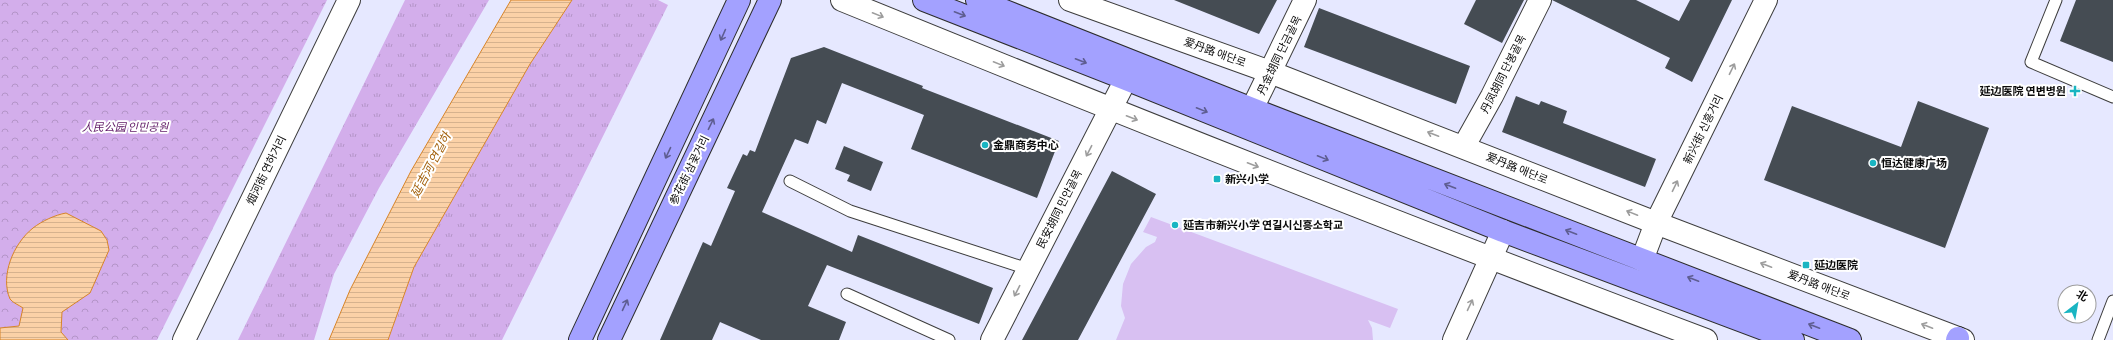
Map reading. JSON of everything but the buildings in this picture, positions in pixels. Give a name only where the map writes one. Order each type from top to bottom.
[{"type":"main road","points":[[580,340],[739,0]]},
{"type":"main road","name":"参花街 삼꽃거리","points":[[609,340],[770,0]]},
{"type":"main road","points":[[924,0],[1126,79],[1504,231],[1793,340]]},
{"type":"main road","points":[[977,0],[1252,109],[1850,340]]},
{"type":"street","name":"烟河街 연하거리","points":[[184,340],[348,0]]},
{"type":"street","points":[[842,0],[1111,109],[1491,259],[1706,340]]},
{"type":"street","name":"爱丹路 애단로","points":[[1070,0],[1270,72],[1464,146],[1656,223],[1960,339]]},
{"type":"street","name":"丹金胡同 단금골목","points":[[1252,109],[1305,0]]},
{"type":"street","name":"丹凤胡同 단봉골목","points":[[1464,146],[1492,96],[1540,0]]},
{"type":"street","name":"新兴街 신흥거리","points":[[1642,260],[1656,223],[1766,0]]},
{"type":"street","name":"民安胡同 민안골목","points":[[992,340],[1126,79]]},
{"type":"street","points":[[1454,340],[1504,231]]},
{"type":"lane","points":[[2056,0],[2031,62],[2113,97]]},
{"type":"lane","points":[[790,182],[850,211],[1028,269]]},
{"type":"lane","points":[[847,294],[949,340]]},
{"type":"lane","points":[[2098,340],[2113,301]]},
{"type":"green space","name":"人民公园 인민공원","points":[[0,0],[327,0],[157,340],[0,340]]},
{"type":"green space","points":[[405,0],[489,0],[379,188],[334,274],[314,340],[238,340]]},
{"type":"green space","points":[[572,0],[658,0],[668,5],[502,340],[388,340],[414,267],[530,64]]},
{"type":"shaded area","points":[[1151,217],[1398,309],[1390,328],[1368,320],[1372,328],[1373,340],[1116,340],[1125,318],[1121,306],[1123,284],[1131,264],[1146,247],[1155,242],[1157,237],[1143,232]]},
{"type":"water","name":"延吉河 연길하","points":[[511,0],[572,0],[530,64],[414,267],[388,340],[329,340],[350,290],[411,171]]},
{"type":"water","points":[[66,213],[101,231],[107,240],[109,250],[90,293],[62,312],[61,332],[68,340],[0,340],[0,328],[19,326],[23,308],[10,299],[7,290],[8,271],[14,251],[33,228],[57,215]]},
{"type":"place","name":"延边医院 연변병원","points":[[2075,91]]},
{"type":"place","name":"金鼎商务中心","points":[[985,145]]},
{"type":"place","name":"恒达健康广场","points":[[1873,163]]},
{"type":"place","name":"新兴小学","points":[[1217,179]]},
{"type":"place","name":"延吉市新兴小学 연길시신흥소학교","points":[[1175,225]]},
{"type":"place","name":"延边医院","points":[[1806,265]]}]
